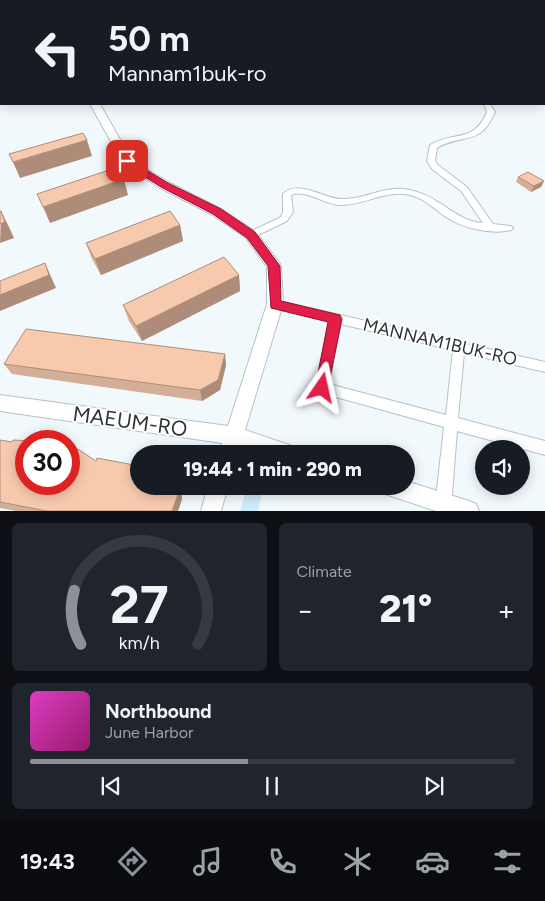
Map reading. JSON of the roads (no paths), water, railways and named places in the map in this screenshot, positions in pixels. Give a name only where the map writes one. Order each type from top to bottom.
[{"type":"street","points":[[96,105],[127,161],[164,185],[217,212],[251,235],[274,266],[275,304],[231,445]]},
{"type":"street","points":[[487,105],[490,112],[484,127],[470,136],[438,144],[433,148],[431,161],[435,167],[464,190],[490,226]]},
{"type":"street","points":[[251,235],[278,224],[284,219],[288,212],[287,194],[296,191],[337,202],[349,202],[380,192],[407,192],[429,200],[463,222],[508,228]]},
{"type":"street","name":"MANNAM1BUK-RO","points":[[275,304],[545,367]]},
{"type":"street","points":[[335,319],[322,388],[545,448]]},
{"type":"street","points":[[443,507],[453,423],[459,346]]},
{"type":"street","name":"MAEUM-RO","points":[[0,403],[231,445]]},
{"type":"street","points":[[211,511],[215,495]]},
{"type":"street","points":[[412,495],[443,507],[469,511]]}]
